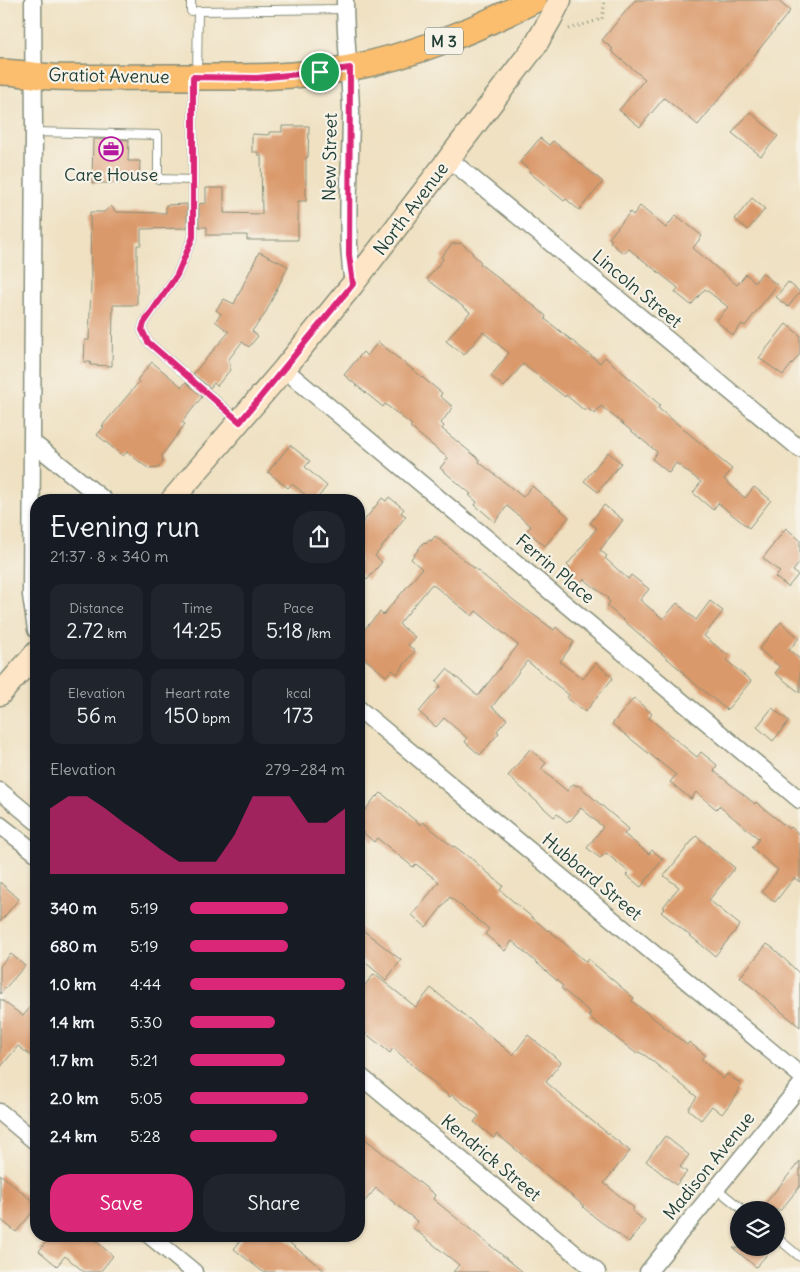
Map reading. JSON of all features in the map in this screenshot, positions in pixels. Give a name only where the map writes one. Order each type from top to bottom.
[{"type":"main road","name":"Gratiot Avenue","points":[[0,72],[54,77],[257,78],[350,68],[385,60],[448,40],[534,0]]},
{"type":"main road","name":"North Avenue","points":[[177,494],[240,422],[353,284],[535,46],[552,18],[560,0]]},
{"type":"main road","points":[[0,694],[30,660]]},
{"type":"street","points":[[32,0],[34,132],[32,494]]},
{"type":"street","name":"New Street","points":[[345,4],[345,34],[350,68],[349,255],[353,284]]},
{"type":"street","name":"Lincoln Street","points":[[449,158],[800,449]]},
{"type":"street","name":"Ferrin Place","points":[[284,369],[800,800]]},
{"type":"street","points":[[32,442],[97,494]]},
{"type":"street","name":"Hubbard Street","points":[[365,714],[800,1075]]},
{"type":"street","points":[[0,791],[30,816]]},
{"type":"street","points":[[0,825],[30,848]]},
{"type":"street","name":"Kendrick Street","points":[[365,1080],[597,1272]]},
{"type":"street","name":"Madison Avenue","points":[[648,1272],[800,1086]]},
{"type":"street","points":[[0,1112],[30,1137]]},
{"type":"street","points":[[158,1242],[194,1272]]},
{"type":"lane","points":[[191,0],[191,11]]},
{"type":"lane","points":[[240,422],[148,342],[142,330],[144,323],[177,275],[193,237],[195,77],[198,11],[345,4]]},
{"type":"lane","points":[[34,132],[158,135],[158,179],[193,180]]},
{"type":"lane","points":[[716,1188],[732,1201]]},
{"type":"lane","points":[[785,1244],[800,1257]]},
{"type":"path","points":[[568,30],[602,19],[605,0]]},
{"type":"building","points":[[635,0],[777,0],[790,11],[698,125],[664,98],[640,127],[619,110],[645,79],[611,51],[613,49],[602,40]]},
{"type":"building","points":[[750,112],[778,136],[761,156],[732,133]]},
{"type":"building","points":[[282,126],[309,126],[308,157],[306,157],[306,201],[298,201],[298,240],[247,240],[247,235],[207,235],[207,227],[199,227],[199,204],[206,203],[206,188],[224,188],[224,213],[262,214],[261,155],[258,155],[258,152],[252,152],[252,134],[269,135],[269,132],[282,132]]},
{"type":"building","points":[[540,138],[549,145],[553,141],[603,182],[579,210],[566,199],[564,201],[529,172],[530,170],[520,162]]},
{"type":"building","name":"Care House","points":[[93,139],[129,140],[128,161],[140,161],[139,183],[92,183]]},
{"type":"building","points":[[752,198],[765,209],[748,230],[735,219]]},
{"type":"building","points":[[187,204],[187,228],[141,229],[141,245],[137,245],[137,305],[113,305],[112,366],[90,365],[91,362],[84,362],[85,340],[89,340],[91,284],[90,212],[104,212],[111,206],[116,212],[166,213],[166,205]]},
{"type":"building","points":[[640,206],[666,228],[676,215],[702,236],[693,248],[737,285],[746,274],[755,282],[762,273],[777,285],[745,326],[742,324],[733,335],[716,321],[728,307],[705,289],[691,305],[675,292],[677,287],[629,249],[623,253],[610,242],[612,240],[609,238],[630,212],[633,215]]},
{"type":"building","points":[[461,243],[473,253],[481,262],[480,264],[538,309],[546,316],[545,319],[600,363],[605,357],[660,405],[658,408],[732,469],[724,479],[745,498],[754,487],[771,500],[749,528],[718,503],[713,510],[693,493],[701,482],[676,463],[669,473],[652,459],[657,452],[601,406],[595,414],[587,408],[585,411],[523,364],[504,387],[491,376],[509,353],[483,332],[464,355],[446,341],[470,312],[427,279],[452,244]]},
{"type":"building","points":[[259,252],[288,266],[265,314],[252,331],[258,336],[249,347],[242,342],[229,359],[230,370],[217,386],[214,383],[210,388],[193,374],[229,332],[215,321],[221,314],[216,310],[224,299],[234,304]]},
{"type":"building","points":[[788,282],[800,292],[788,307],[776,297]]},
{"type":"building","points":[[786,324],[800,335],[800,354],[783,375],[759,358]]},
{"type":"building","points":[[378,342],[442,393],[440,396],[453,407],[441,423],[444,426],[442,429],[523,497],[532,486],[569,517],[545,546],[527,531],[531,526],[507,506],[495,522],[475,505],[477,502],[469,495],[471,494],[440,468],[448,458],[410,427],[412,425],[385,404],[383,407],[344,375],[363,352],[367,356]]},
{"type":"building","points":[[152,362],[182,387],[186,382],[202,397],[182,422],[185,424],[162,455],[163,462],[158,468],[149,469],[127,452],[123,456],[97,435],[104,427],[102,426],[139,382],[137,380]]},
{"type":"building","points":[[290,445],[310,461],[305,467],[327,486],[321,494],[304,494],[292,484],[288,488],[268,472]]},
{"type":"building","points":[[608,452],[621,463],[598,492],[584,481]]},
{"type":"building","points":[[389,497],[404,509],[401,513],[406,516],[375,556],[382,562],[367,580],[365,578],[365,519],[382,498],[386,501]]},
{"type":"building","points":[[604,505],[623,520],[600,550],[607,556],[605,558],[628,579],[631,575],[649,589],[640,600],[663,619],[677,603],[696,620],[710,601],[723,611],[704,636],[729,656],[726,660],[751,681],[727,710],[683,674],[607,606],[610,602],[608,598],[584,579],[579,584],[566,573],[570,568],[567,565],[597,528],[590,523]]},
{"type":"building","points":[[786,528],[800,540],[800,562],[793,571],[798,575],[788,587],[775,577],[780,572],[763,558]]},
{"type":"building","points":[[435,536],[516,602],[554,630],[556,627],[574,642],[560,662],[583,679],[596,663],[613,678],[585,712],[567,698],[569,695],[527,661],[492,707],[507,719],[497,731],[499,733],[480,755],[465,742],[467,738],[444,718],[436,727],[419,712],[441,686],[436,682],[447,669],[478,696],[518,645],[476,611],[472,616],[432,584],[399,624],[415,637],[408,645],[415,651],[397,674],[392,670],[386,676],[365,659],[365,628],[380,612],[383,615],[422,569],[411,559],[424,542],[426,544],[429,540],[431,541]]},
{"type":"building","points":[[781,622],[799,638],[789,650],[800,659],[800,693],[775,673],[780,667],[759,649]]},
{"type":"building","points":[[634,698],[652,714],[649,718],[697,757],[701,752],[717,765],[714,771],[755,804],[756,802],[789,829],[791,827],[800,835],[800,882],[794,878],[775,902],[762,892],[778,870],[752,848],[759,839],[719,806],[716,809],[696,792],[691,799],[670,782],[676,775],[612,724]]},
{"type":"building","points":[[772,708],[789,721],[773,741],[757,727]]},
{"type":"building","points":[[530,749],[546,763],[541,769],[567,791],[573,784],[578,785],[629,829],[624,834],[649,854],[652,850],[663,859],[641,887],[626,875],[629,872],[606,853],[600,858],[587,848],[603,827],[581,808],[567,822],[557,814],[554,817],[508,776]]},
{"type":"building","points":[[381,793],[421,825],[423,822],[453,847],[473,860],[503,886],[500,890],[548,931],[586,962],[588,959],[634,998],[632,1001],[687,1045],[689,1042],[705,1055],[701,1059],[723,1079],[727,1074],[741,1084],[737,1091],[739,1092],[722,1114],[712,1106],[701,1120],[688,1109],[697,1097],[646,1056],[639,1052],[637,1054],[588,1016],[591,1013],[561,988],[563,986],[512,941],[505,951],[485,934],[489,929],[450,897],[426,927],[412,915],[439,882],[416,864],[413,867],[377,838],[374,842],[365,834],[365,810]]},
{"type":"building","points":[[696,836],[735,868],[709,900],[740,925],[715,956],[661,912],[679,887],[664,876]]},
{"type":"building","points":[[0,882],[19,899],[0,922]]},
{"type":"building","points":[[365,932],[401,960],[386,980],[365,962]]},
{"type":"building","points":[[767,944],[800,974],[800,1027],[740,977]]},
{"type":"building","points":[[11,954],[25,966],[0,994],[0,966]]},
{"type":"building","points":[[374,974],[416,1007],[431,988],[513,1055],[528,1035],[561,1062],[546,1082],[630,1151],[604,1183],[634,1208],[632,1211],[645,1221],[629,1242],[597,1219],[497,1134],[494,1138],[474,1122],[479,1116],[452,1095],[450,1097],[393,1048],[390,1053],[365,1033],[365,985]]},
{"type":"building","points":[[0,999],[23,1016],[30,1007],[30,1055],[18,1046],[0,1068]]},
{"type":"building","points":[[665,1136],[689,1155],[680,1167],[687,1172],[676,1185],[646,1161]]},
{"type":"building","points":[[365,1139],[435,1195],[433,1199],[523,1272],[453,1272],[459,1265],[413,1228],[418,1222],[376,1188],[365,1201]]},
{"type":"building","points":[[800,1161],[800,1186],[785,1205],[785,1201],[767,1201]]},
{"type":"building","points":[[0,1174],[30,1199],[30,1215],[16,1232],[0,1219]]},
{"type":"building","points":[[46,1242],[97,1242],[113,1256],[100,1272],[84,1272],[65,1256],[57,1266],[39,1251]]},
{"type":"building","points":[[240,1242],[289,1242],[326,1272],[263,1272],[234,1249]]},
{"type":"building","points":[[743,1256],[766,1256],[756,1267]]},
{"type":"place","name":"Care House","points":[[111,149]]},
{"type":"route","points":[[350,68],[349,255],[353,284],[240,422],[148,342],[142,330],[144,323],[177,275],[192,242],[193,77],[257,78],[320,72],[350,68]]}]
